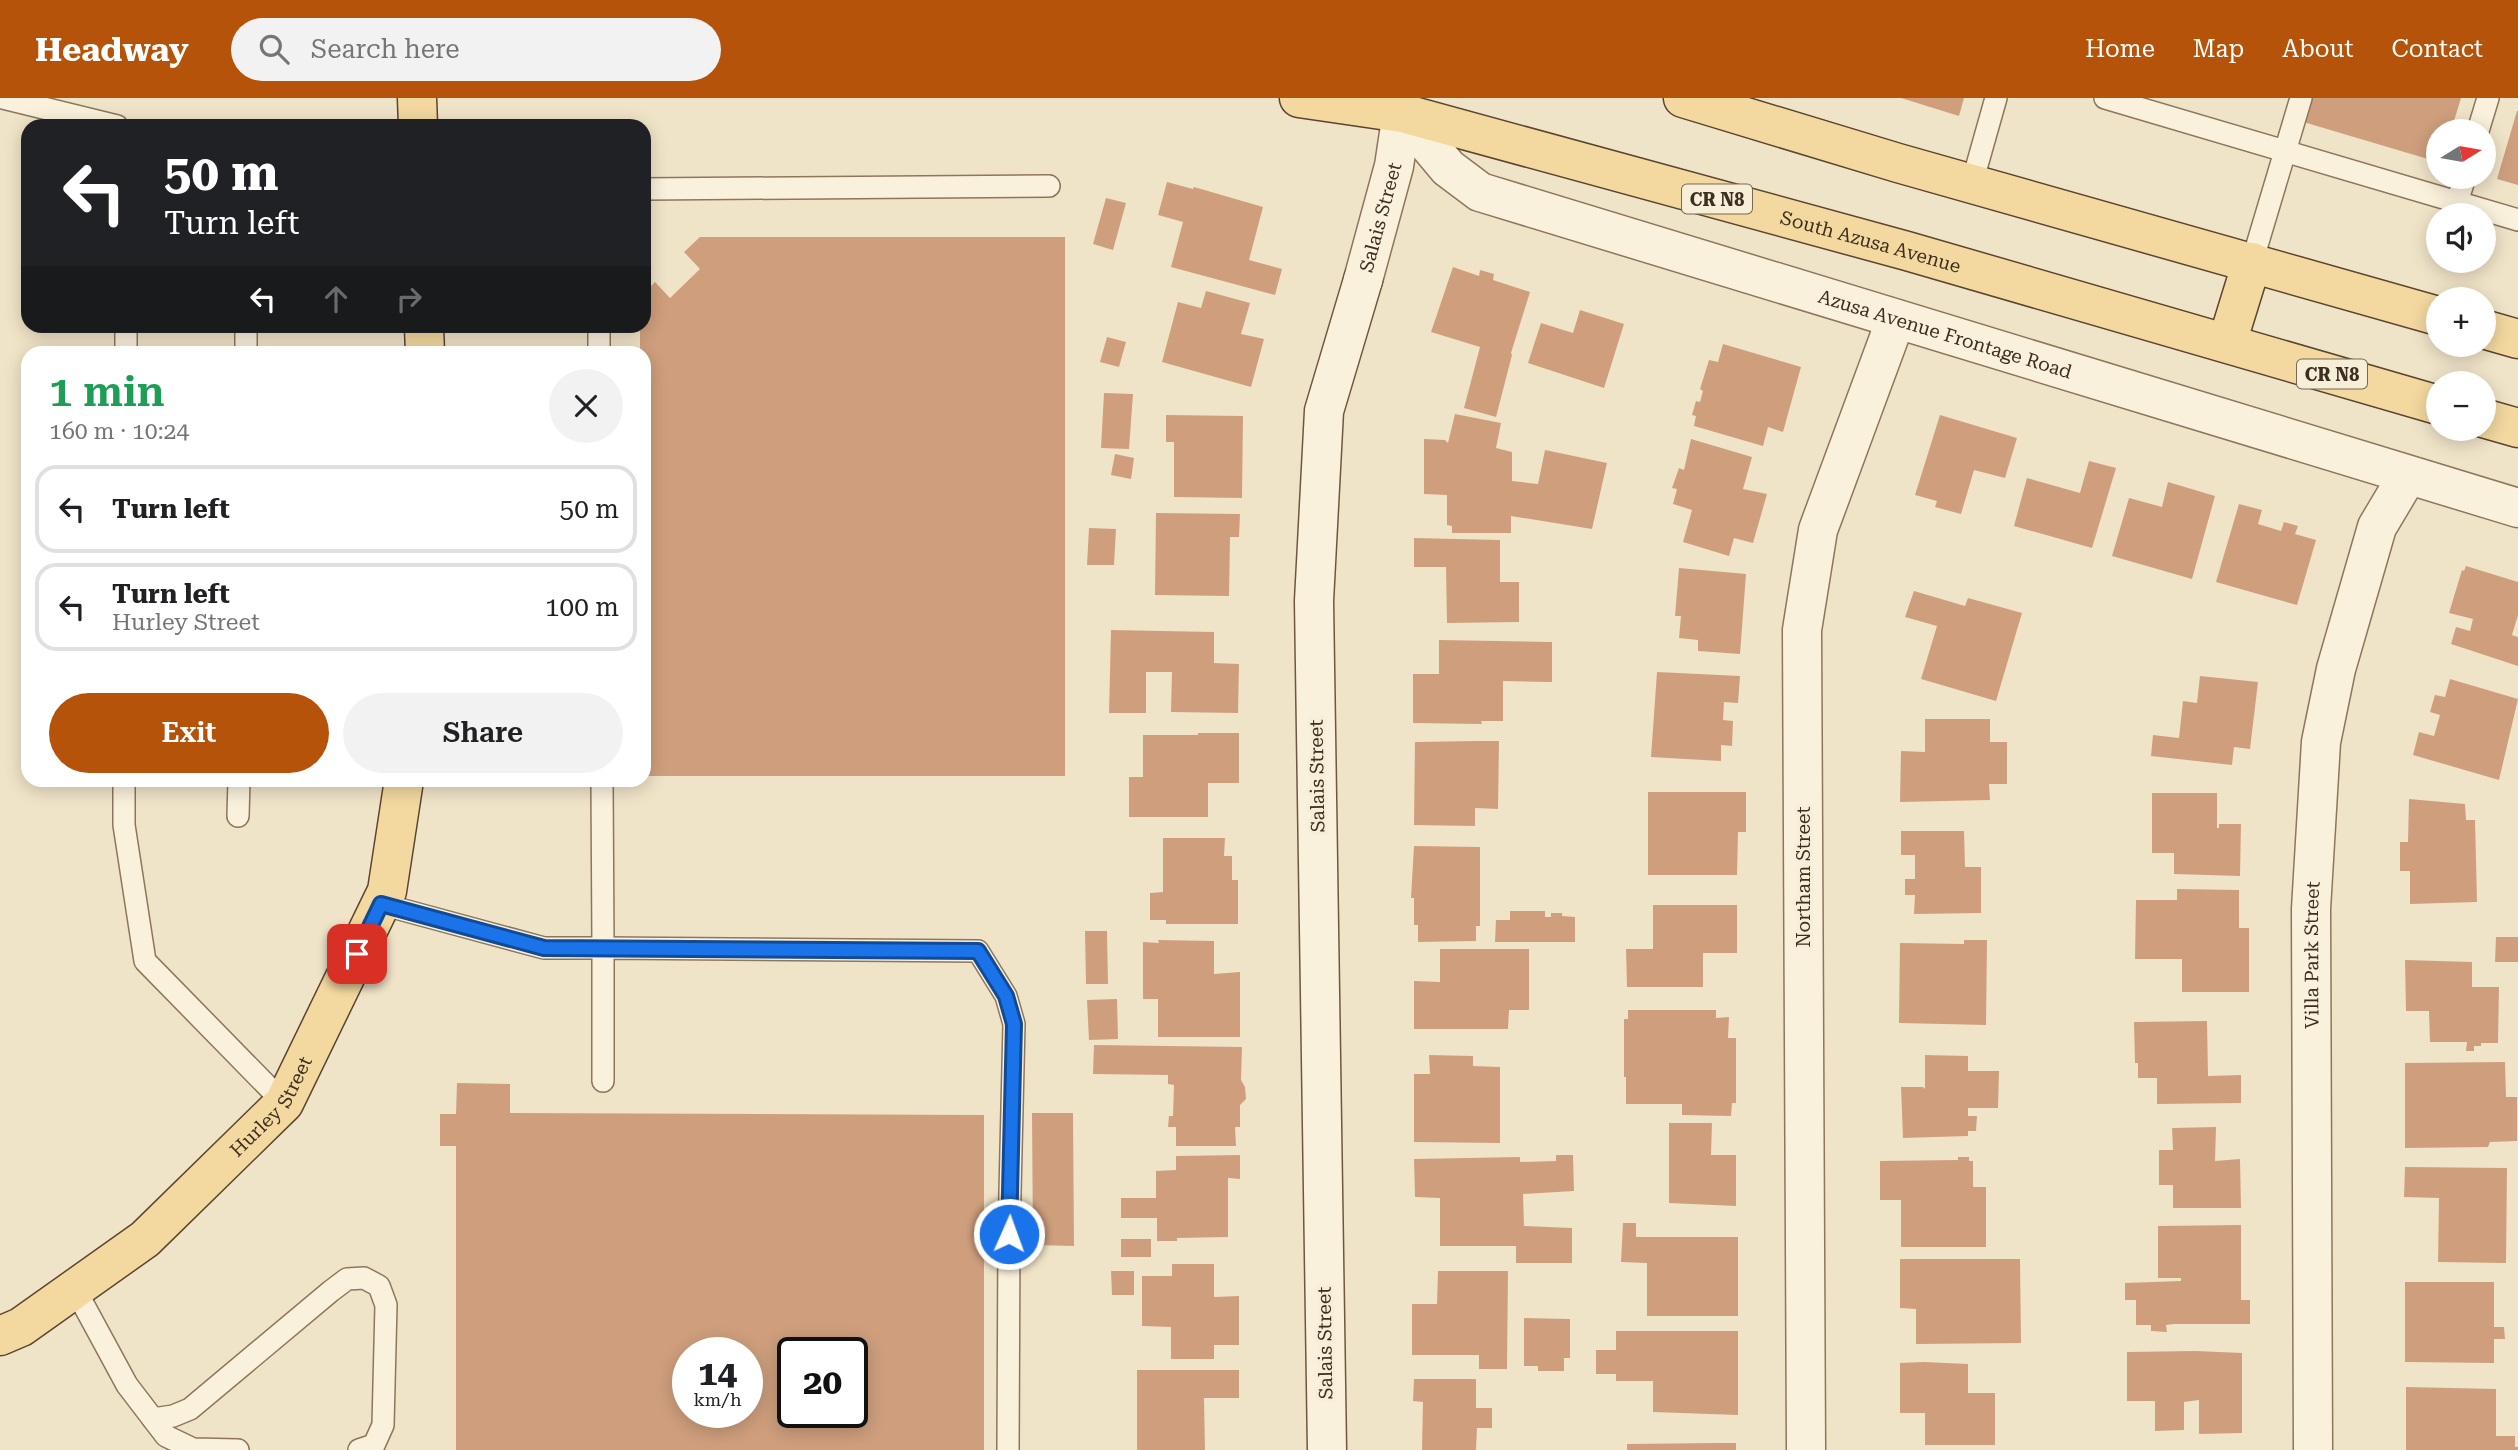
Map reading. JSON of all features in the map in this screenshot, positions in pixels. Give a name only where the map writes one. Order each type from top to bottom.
[{"type":"main road","points":[[417,98],[418,119]]},
{"type":"main road","name":"South Azusa Avenue","points":[[1299,98],[1405,105],[2426,401]]},
{"type":"main road","points":[[1683,98],[1757,109],[1972,183],[2426,313]]},
{"type":"main road","points":[[2227,343],[2252,262]]},
{"type":"main road","points":[[2496,333],[2518,339]]},
{"type":"main road","points":[[2496,422],[2518,428]]},
{"type":"main road","name":"Hurley Street","points":[[0,1336],[21,1327],[145,1238],[284,1103],[387,891],[403,787]]},
{"type":"street","name":"Salais Street","points":[[1327,1450],[1314,601],[1324,411],[1394,166],[1405,105]]},
{"type":"street","name":"Azusa Avenue Frontage Road","points":[[1405,105],[1448,168],[1480,192],[2518,508]]},
{"type":"street","name":"Northam Street","points":[[1806,1450],[1802,630],[1818,530],[1896,318]]},
{"type":"street","name":"Villa Park Street","points":[[2313,1450],[2311,909],[2320,742],[2336,669],[2377,527],[2408,475]]},
{"type":"lane","points":[[0,112],[2,98],[88,119]]},
{"type":"lane","points":[[1972,183],[1996,98]]},
{"type":"lane","points":[[2105,98],[2518,220]]},
{"type":"lane","points":[[2252,262],[2301,98]]},
{"type":"lane","points":[[2482,119],[2488,98]]},
{"type":"lane","points":[[651,189],[1049,186]]},
{"type":"lane","points":[[2458,202],[2462,189]]},
{"type":"lane","points":[[124,787],[124,825],[145,961],[284,1103]]},
{"type":"lane","points":[[239,787],[239,816]]},
{"type":"lane","points":[[602,787],[603,1081]]},
{"type":"lane","points":[[381,904],[544,948],[978,951],[1006,996],[1014,1024],[1008,1450]]},
{"type":"lane","points":[[153,1419],[173,1416],[190,1409],[347,1279],[365,1278],[379,1286],[386,1305],[383,1425],[374,1445],[359,1450]]},
{"type":"lane","points":[[75,1289],[127,1385],[166,1436],[193,1449],[238,1450]]},
{"type":"building","points":[[1901,98],[1964,98],[1959,116]]},
{"type":"building","points":[[2307,98],[2461,98],[2455,119],[2426,119],[2426,158],[2300,121]]},
{"type":"building","points":[[2518,111],[2518,185],[2497,179]]},
{"type":"building","points":[[1167,182],[1263,207],[1249,260],[1282,269],[1275,295],[1171,267],[1183,222],[1158,215]]},
{"type":"building","points":[[1106,198],[1126,203],[1113,250],[1093,244]]},
{"type":"building","points":[[700,237],[1065,237],[1065,776],[651,776],[651,346],[640,346],[640,333],[651,333],[651,286],[655,282],[670,298],[700,269],[684,252]]},
{"type":"building","points":[[1453,267],[1479,276],[1480,270],[1494,274],[1493,280],[1530,292],[1511,353],[1496,417],[1464,408],[1480,347],[1431,332]]},
{"type":"building","points":[[1206,291],[1250,303],[1241,334],[1264,339],[1251,387],[1162,362],[1178,302],[1201,308]]},
{"type":"building","points":[[1580,310],[1624,324],[1604,388],[1528,363],[1541,323],[1573,333]]},
{"type":"building","points":[[1107,337],[1126,342],[1119,367],[1100,362]]},
{"type":"building","points":[[1723,344],[1801,367],[1783,432],[1768,427],[1763,446],[1694,426],[1696,416],[1692,415],[1696,401],[1700,402],[1703,391],[1700,389],[1709,360],[1718,362]]},
{"type":"building","points":[[1104,393],[1133,394],[1129,449],[1101,448]]},
{"type":"building","points":[[1455,414],[1501,423],[1496,448],[1512,452],[1512,481],[1538,484],[1545,450],[1607,463],[1592,529],[1511,516],[1511,533],[1452,533],[1452,526],[1447,525],[1447,495],[1424,494],[1424,439],[1445,440],[1448,443]]},
{"type":"building","points":[[1166,415],[1243,416],[1242,498],[1174,497],[1174,442],[1166,442]]},
{"type":"building","points":[[1940,415],[2017,438],[2005,478],[1974,470],[1961,514],[1935,507],[1937,501],[1915,495]]},
{"type":"building","points":[[1691,439],[1752,457],[1743,489],[1767,494],[1753,543],[1734,538],[1729,556],[1683,542],[1692,510],[1673,504],[1677,489],[1672,488],[1679,468],[1684,470]]},
{"type":"building","points":[[1115,454],[1134,458],[1131,479],[1111,475]]},
{"type":"building","points":[[2089,461],[2116,468],[2092,548],[2014,526],[2027,478],[2080,493]]},
{"type":"building","points":[[2168,482],[2215,496],[2192,579],[2112,556],[2129,498],[2162,507]]},
{"type":"building","points":[[2239,504],[2262,510],[2258,524],[2281,531],[2284,522],[2298,526],[2295,534],[2316,540],[2297,605],[2216,582]]},
{"type":"building","points":[[1156,513],[1240,514],[1239,537],[1230,537],[1229,596],[1155,595]]},
{"type":"building","points":[[1089,528],[1116,529],[1114,565],[1087,565]]},
{"type":"building","points":[[1414,538],[1500,540],[1500,582],[1519,582],[1519,622],[1447,623],[1446,567],[1414,567]]},
{"type":"building","points":[[2466,566],[2518,582],[2518,615],[2512,635],[2518,637],[2518,666],[2451,644],[2456,627],[2470,631],[2473,619],[2449,613],[2462,570],[2464,571]]},
{"type":"building","points":[[1679,568],[1746,574],[1740,654],[1698,651],[1698,640],[1679,638],[1681,616],[1675,616]]},
{"type":"building","points":[[1914,591],[1965,606],[1968,598],[2022,613],[1996,701],[1921,679],[1937,626],[1905,617]]},
{"type":"building","points":[[1111,630],[1214,632],[1214,663],[1239,664],[1238,713],[1171,712],[1172,672],[1146,672],[1146,713],[1109,713]]},
{"type":"building","points":[[1439,640],[1552,642],[1552,682],[1503,681],[1503,721],[1481,721],[1482,724],[1413,723],[1413,674],[1439,674]]},
{"type":"building","points":[[1657,672],[1740,676],[1738,703],[1724,702],[1723,720],[1733,721],[1732,746],[1721,745],[1721,761],[1651,757]]},
{"type":"building","points":[[2200,676],[2258,682],[2250,749],[2234,747],[2232,765],[2151,756],[2153,735],[2179,738],[2183,701],[2197,703]]},
{"type":"building","points":[[2450,679],[2518,699],[2499,780],[2413,755],[2419,732],[2434,736],[2440,715],[2430,712],[2435,695],[2445,697]]},
{"type":"building","points":[[1925,719],[1990,719],[1990,742],[2007,742],[2007,784],[1989,784],[1990,800],[1900,802],[1901,751],[1925,752]]},
{"type":"building","points":[[1239,733],[1239,783],[1208,783],[1208,817],[1129,817],[1129,777],[1143,777],[1143,735]]},
{"type":"building","points":[[1499,741],[1498,809],[1475,808],[1475,826],[1414,825],[1415,742]]},
{"type":"building","points":[[1648,792],[1746,792],[1746,832],[1738,832],[1737,875],[1648,875]]},
{"type":"building","points":[[2152,793],[2217,793],[2217,828],[2219,824],[2241,824],[2240,876],[2174,874],[2174,853],[2152,853]]},
{"type":"building","points":[[2409,799],[2465,804],[2466,820],[2475,820],[2477,902],[2410,904],[2410,871],[2400,871],[2400,842],[2408,842]]},
{"type":"building","points":[[1901,831],[1964,831],[1965,867],[1981,867],[1981,913],[1914,914],[1915,895],[1905,895],[1905,879],[1915,879],[1915,855],[1901,855]]},
{"type":"building","points":[[1163,838],[1225,838],[1224,856],[1232,856],[1232,880],[1238,880],[1238,924],[1166,924],[1166,920],[1150,920],[1150,893],[1163,892]]},
{"type":"building","points":[[1414,846],[1480,847],[1480,926],[1476,926],[1476,941],[1418,942],[1418,925],[1414,925],[1414,898],[1411,898]]},
{"type":"building","points":[[2177,889],[2239,890],[2239,928],[2249,928],[2249,992],[2182,992],[2182,959],[2135,959],[2136,900],[2177,900]]},
{"type":"building","points":[[1653,905],[1737,905],[1737,953],[1703,953],[1703,987],[1627,987],[1626,949],[1653,949]]},
{"type":"building","points":[[1510,911],[1545,911],[1545,917],[1551,917],[1551,913],[1562,913],[1562,916],[1575,917],[1575,942],[1495,942],[1496,920],[1510,920]]},
{"type":"building","points":[[1085,931],[1107,931],[1108,984],[1086,984]]},
{"type":"building","points":[[2496,937],[2518,937],[2518,962],[2495,962]]},
{"type":"building","points":[[1158,940],[1214,941],[1214,974],[1240,972],[1240,1037],[1158,1037],[1158,999],[1143,999],[1143,942],[1159,943]]},
{"type":"building","points":[[1964,940],[1987,940],[1986,1025],[1899,1023],[1900,943],[1964,944]]},
{"type":"building","points":[[1440,949],[1529,949],[1529,1010],[1509,1010],[1508,1029],[1414,1029],[1414,981],[1440,982]]},
{"type":"building","points":[[2405,960],[2472,962],[2472,987],[2499,987],[2498,1043],[2481,1043],[2481,1046],[2474,1046],[2474,1051],[2466,1051],[2467,1042],[2430,1042],[2429,1011],[2406,1011]]},
{"type":"building","points":[[1117,999],[1118,1039],[1089,1040],[1087,1000]]},
{"type":"building","points":[[1628,1010],[1716,1010],[1716,1018],[1729,1017],[1728,1038],[1736,1038],[1736,1103],[1732,1103],[1731,1116],[1682,1115],[1682,1104],[1626,1104],[1624,1019],[1628,1019]]},
{"type":"building","points":[[2207,1021],[2208,1076],[2241,1075],[2241,1103],[2157,1104],[2157,1078],[2138,1078],[2134,1022]]},
{"type":"building","points":[[1094,1045],[1242,1047],[1241,1080],[1246,1099],[1240,1105],[1240,1127],[1235,1127],[1236,1146],[1176,1146],[1176,1127],[1168,1127],[1169,1116],[1173,1116],[1174,1085],[1168,1084],[1168,1075],[1093,1074]]},
{"type":"building","points":[[1429,1055],[1473,1056],[1473,1066],[1500,1067],[1500,1143],[1414,1142],[1414,1074],[1430,1074]]},
{"type":"building","points":[[1925,1055],[1968,1056],[1968,1071],[1999,1071],[1998,1108],[1968,1108],[1968,1116],[1977,1116],[1976,1131],[1968,1131],[1968,1136],[1903,1138],[1901,1087],[1925,1089]]},
{"type":"building","points":[[2505,1062],[2506,1097],[2517,1097],[2517,1141],[2490,1142],[2488,1147],[2405,1148],[2405,1063]]},
{"type":"building","points":[[457,1083],[510,1084],[510,1113],[984,1115],[984,1450],[456,1450],[456,1146],[440,1146],[440,1114],[456,1114]]},
{"type":"building","points":[[1032,1113],[1073,1113],[1074,1246],[1033,1245]]},
{"type":"building","points":[[1669,1123],[1712,1123],[1711,1155],[1736,1155],[1736,1206],[1669,1203]]},
{"type":"building","points":[[2216,1127],[2215,1161],[2240,1159],[2241,1208],[2173,1208],[2173,1185],[2159,1185],[2159,1150],[2173,1150],[2172,1128]]},
{"type":"building","points":[[1240,1155],[1240,1179],[1228,1178],[1228,1237],[1157,1241],[1157,1218],[1121,1218],[1121,1198],[1156,1198],[1156,1171],[1176,1170],[1176,1156]]},
{"type":"building","points":[[1556,1155],[1573,1155],[1574,1191],[1523,1194],[1524,1226],[1572,1228],[1572,1263],[1516,1263],[1516,1246],[1440,1246],[1440,1198],[1415,1197],[1414,1159],[1520,1157],[1520,1162],[1556,1161]]},
{"type":"building","points":[[1958,1157],[1969,1157],[1969,1161],[1973,1161],[1973,1187],[1986,1187],[1986,1247],[1901,1247],[1901,1200],[1880,1200],[1880,1161],[1958,1160]]},
{"type":"building","points":[[2405,1167],[2507,1168],[2506,1263],[2438,1262],[2439,1198],[2404,1197]]},
{"type":"building","points":[[1623,1223],[1636,1223],[1636,1237],[1738,1237],[1738,1316],[1647,1316],[1647,1263],[1621,1262]]},
{"type":"building","points":[[2241,1225],[2241,1300],[2250,1300],[2250,1324],[2174,1324],[2166,1325],[2167,1332],[2151,1331],[2151,1325],[2136,1325],[2136,1300],[2125,1300],[2125,1283],[2181,1281],[2181,1278],[2158,1278],[2158,1226]]},
{"type":"building","points":[[1121,1239],[1151,1239],[1151,1257],[1121,1257]]},
{"type":"building","points":[[1900,1259],[2020,1259],[2021,1343],[1916,1344],[1916,1309],[1900,1308]]},
{"type":"building","points":[[1172,1264],[1214,1264],[1214,1297],[1239,1296],[1239,1345],[1214,1345],[1214,1359],[1171,1359],[1171,1327],[1142,1326],[1142,1276],[1172,1276]]},
{"type":"building","points":[[1111,1271],[1134,1271],[1134,1295],[1112,1295]]},
{"type":"building","points":[[1438,1271],[1508,1271],[1507,1369],[1479,1369],[1479,1355],[1412,1355],[1412,1304],[1437,1304]]},
{"type":"building","points":[[2405,1282],[2494,1282],[2494,1327],[2504,1327],[2505,1339],[2494,1339],[2494,1363],[2405,1362]]},
{"type":"building","points":[[1524,1318],[1570,1319],[1570,1358],[1564,1358],[1564,1371],[1538,1371],[1538,1366],[1524,1366]]},
{"type":"building","points":[[1616,1331],[1738,1331],[1738,1415],[1653,1412],[1653,1381],[1616,1381],[1616,1374],[1596,1374],[1596,1350],[1616,1350]]},
{"type":"building","points":[[2127,1352],[2242,1353],[2242,1433],[2199,1434],[2199,1400],[2184,1402],[2184,1430],[2155,1431],[2155,1401],[2127,1401]]},
{"type":"building","points":[[1900,1363],[1968,1364],[1968,1393],[1995,1393],[1995,1445],[1925,1445],[1925,1413],[1900,1413]]},
{"type":"building","points":[[1137,1370],[1239,1370],[1239,1398],[1204,1398],[1205,1450],[1137,1450]]},
{"type":"building","points":[[1414,1379],[1476,1379],[1476,1408],[1492,1408],[1492,1428],[1477,1428],[1476,1450],[1422,1450],[1423,1402],[1413,1401]]},
{"type":"building","points":[[2406,1387],[2496,1389],[2496,1436],[2515,1436],[2515,1447],[2518,1447],[2518,1450],[2406,1450]]},
{"type":"building","points":[[1736,1443],[1736,1450],[1627,1450],[1627,1444]]},
{"type":"route","points":[[357,954],[381,904],[544,948],[978,951],[1006,996],[1014,1024],[1009,1234]]}]
